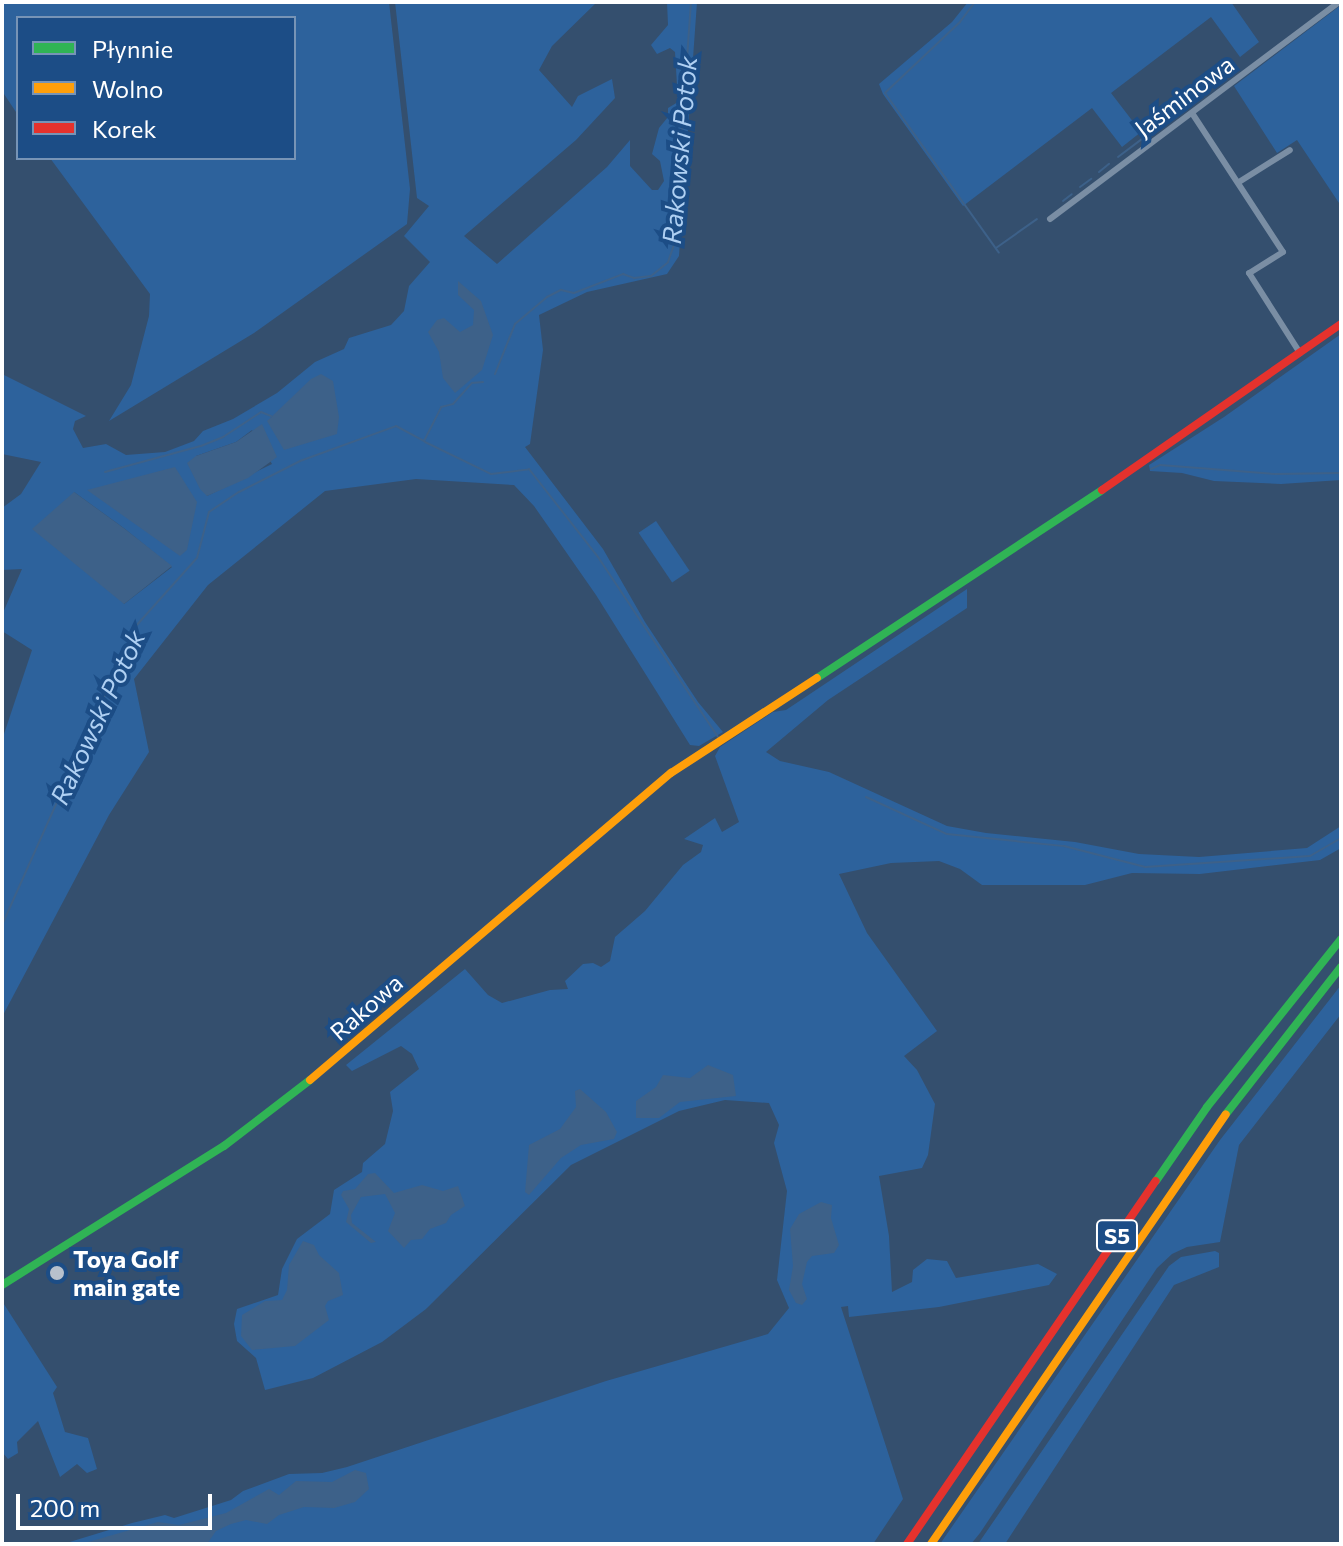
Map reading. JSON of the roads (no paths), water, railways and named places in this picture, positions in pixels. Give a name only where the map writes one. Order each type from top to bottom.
[{"type":"main road","name":"Rakowa","points":[[2,1285],[224,1146],[290,1097],[652,787],[1005,557],[1341,324]]},
{"type":"main road","name":"S5","points":[[907,1544],[1207,1107],[1341,939]]},
{"type":"main road","name":"S5","points":[[931,1544],[1224,1117],[1341,967]]},
{"type":"street","name":"Jaśminowa","points":[[1050,219],[1339,2]]},
{"type":"street","points":[[1192,113],[1283,252],[1249,273],[1300,353]]},
{"type":"street","points":[[1239,182],[1290,150]]},
{"type":"waterway","name":"Rakowski Potok","points":[[495,374],[515,324],[547,297],[561,290],[574,293],[623,274],[634,278],[651,276],[668,262],[674,245],[691,2]]},
{"type":"waterway","points":[[975,2],[960,22],[885,93],[999,253]]},
{"type":"waterway","points":[[1161,124],[1185,105]]},
{"type":"waterway","points":[[1118,157],[1147,135]]},
{"type":"waterway","points":[[1099,172],[1109,164]]},
{"type":"waterway","points":[[1080,187],[1091,179]]},
{"type":"waterway","points":[[1063,201],[1072,194]]},
{"type":"waterway","points":[[996,248],[1037,219]]},
{"type":"waterway","name":"Rakowski Potok","points":[[2,925],[135,627],[197,558],[209,512],[239,492],[300,461],[396,426],[424,441],[441,407],[453,404],[472,383],[483,382]]},
{"type":"waterway","points":[[105,472],[201,446],[223,437],[261,412],[271,416]]},
{"type":"waterway","points":[[425,442],[491,474],[529,469],[598,557],[718,737]]},
{"type":"waterway","points":[[1151,469],[1160,465],[1275,474],[1341,473]]},
{"type":"waterway","points":[[866,797],[947,834],[1064,846],[1145,867],[1310,856],[1341,838]]},
{"type":"place","name":"Toya Golf main gate","points":[[57,1273]]}]
